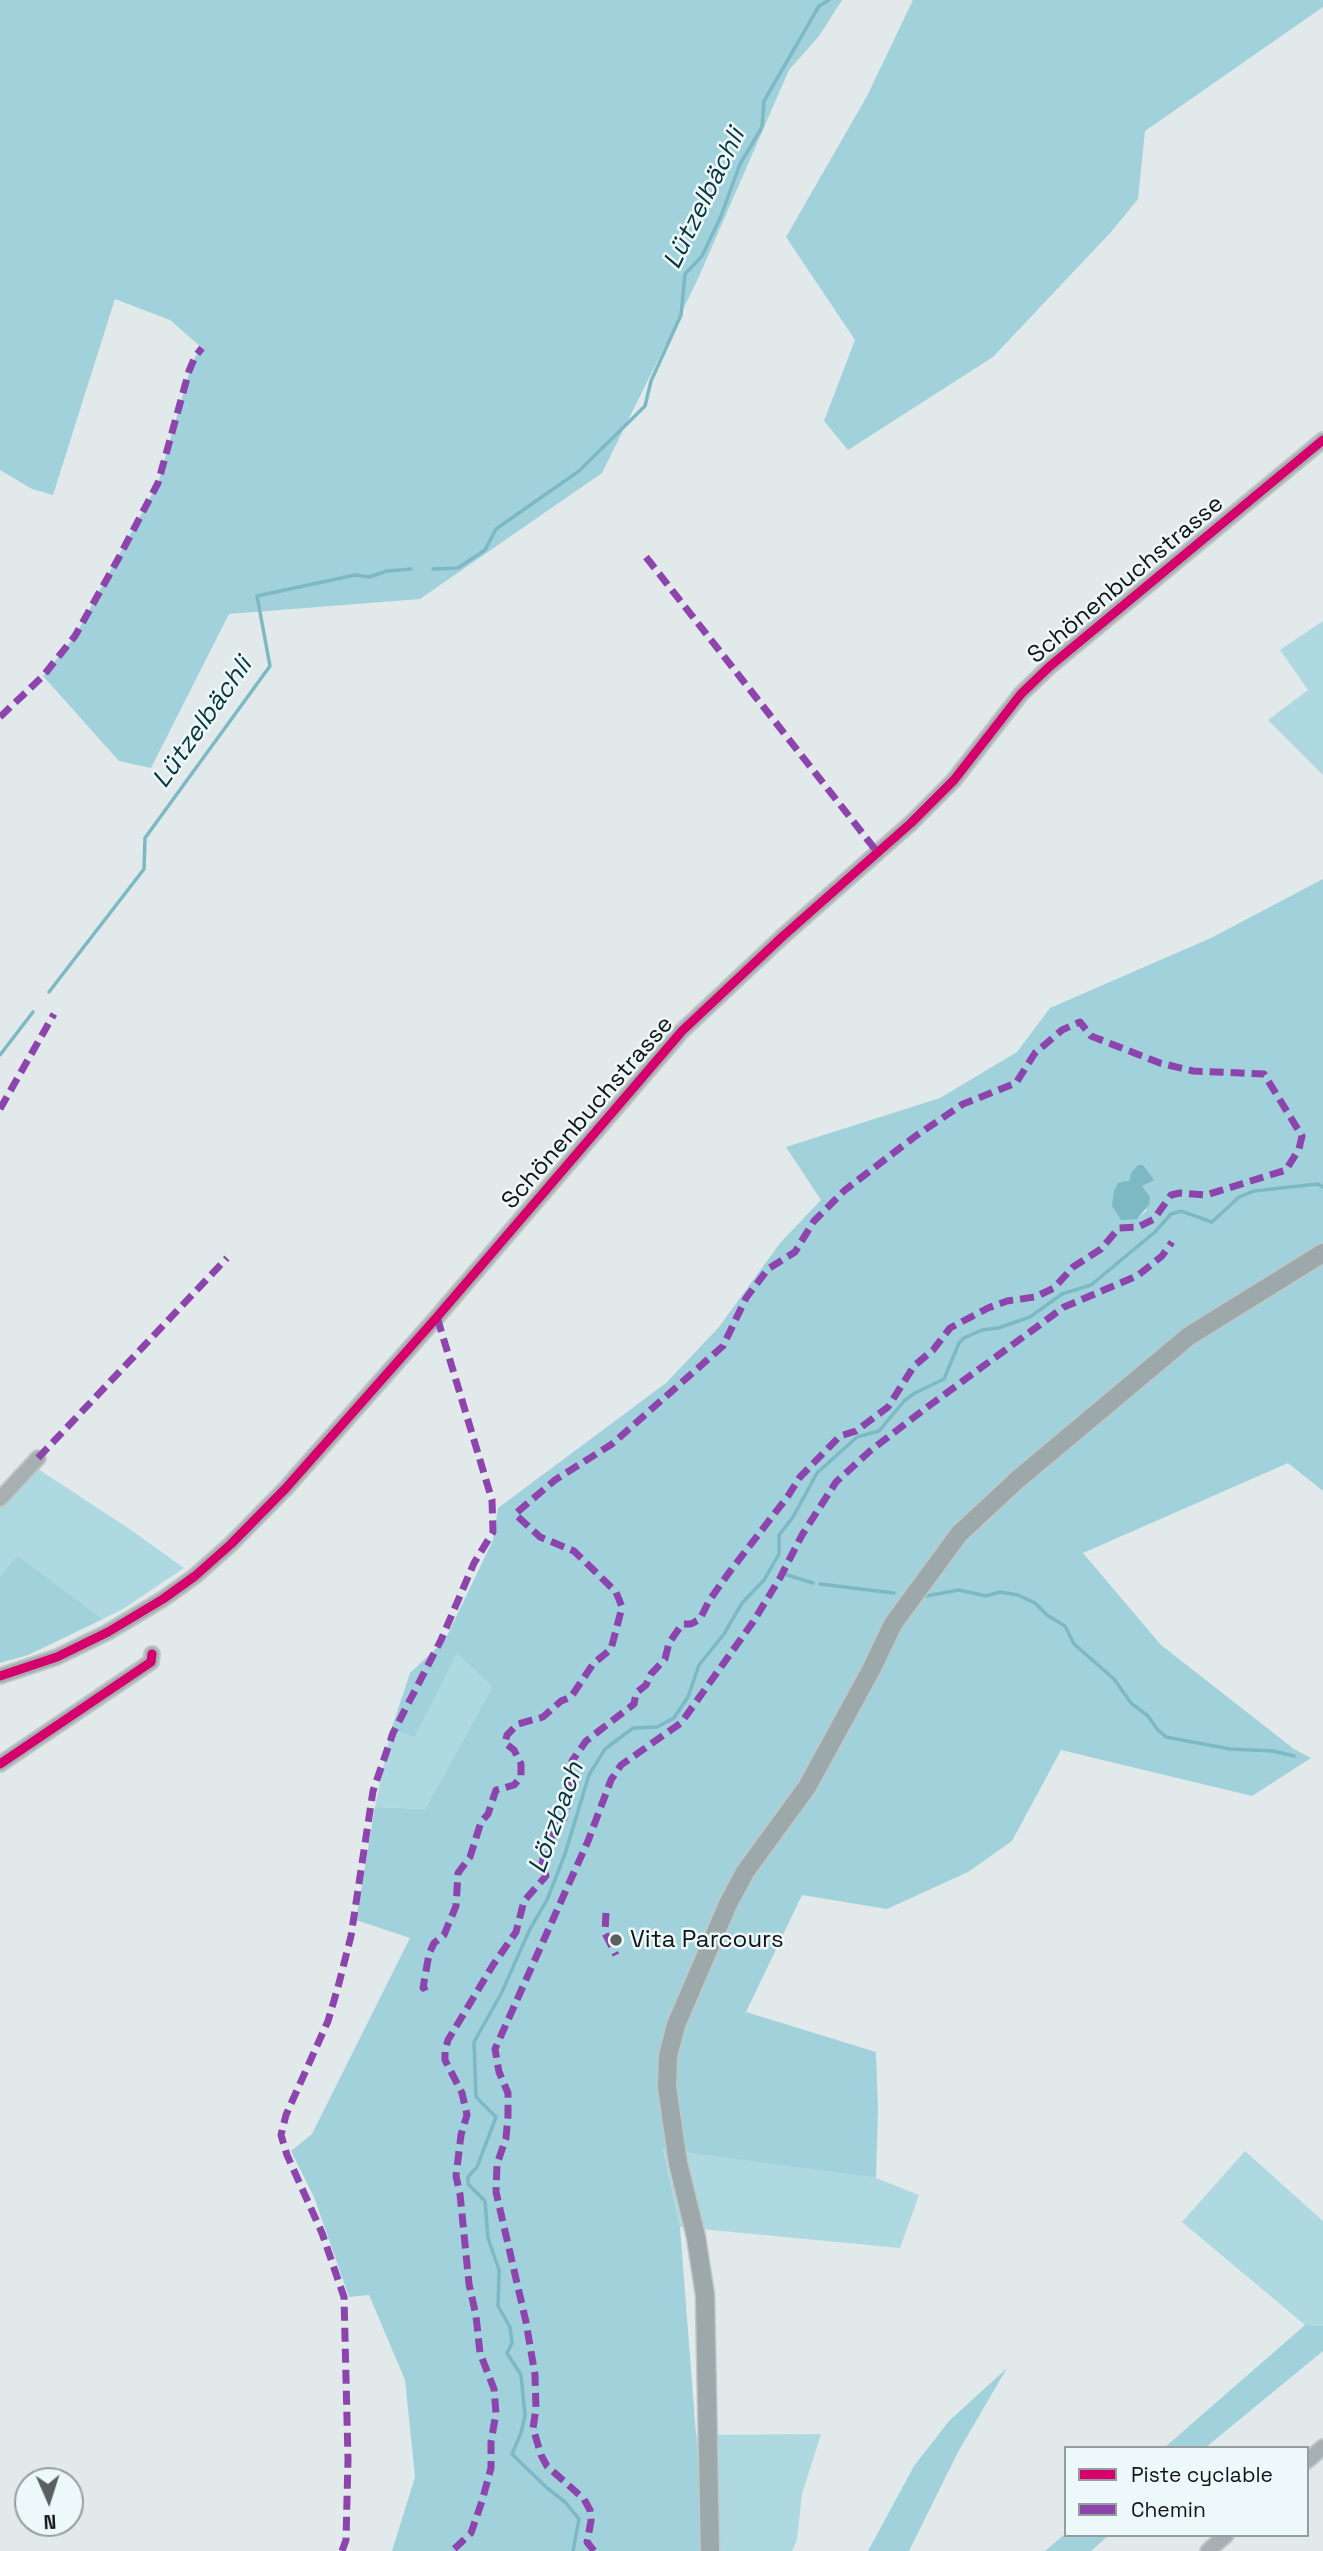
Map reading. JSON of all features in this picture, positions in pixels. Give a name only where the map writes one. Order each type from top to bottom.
[{"type":"main road","points":[[710,2551],[705,2295],[696,2237],[678,2163],[667,2087],[668,2056],[676,2025],[728,1904],[745,1872],[807,1787],[893,1624],[958,1534],[1027,1471],[1189,1336],[1323,1253]]},
{"type":"street","name":"Schönenbuchstrasse","points":[[0,1676],[57,1657],[138,1615],[195,1576],[231,1544],[286,1488],[437,1317],[682,1031],[928,806],[954,780],[1021,694],[1049,667],[1323,440]]},
{"type":"street","points":[[0,1499],[38,1458]]},
{"type":"street","points":[[0,1764],[152,1662],[152,1654]]},
{"type":"street","points":[[1309,2459],[1323,2447]]},
{"type":"street","points":[[1209,2551],[1224,2537]]},
{"type":"shaded area","points":[[0,0],[842,0],[819,36],[789,70],[697,281],[602,473],[420,599],[229,614],[151,768],[119,761],[43,676],[75,636],[158,483],[189,373],[202,348],[170,320],[115,299],[53,495],[32,489],[0,470]]},
{"type":"shaded area","points":[[913,0],[1323,0],[1323,7],[1145,131],[1138,199],[1111,232],[993,357],[848,450],[824,421],[855,340],[786,237],[867,96]]},
{"type":"shaded area","points":[[1323,621],[1323,775],[1268,720],[1308,690],[1280,650]]},
{"type":"shaded area","points":[[1323,879],[1323,1491],[1288,1463],[1083,1553],[1161,1645],[1294,1749],[1311,1758],[1252,1796],[1061,1750],[1012,1841],[968,1872],[887,1909],[802,1895],[746,2012],[876,2052],[876,2178],[663,2149],[680,2227],[705,2551],[392,2551],[415,2477],[405,2380],[369,2295],[349,2297],[314,2197],[291,2151],[312,2134],[410,1938],[356,1920],[375,1807],[425,1809],[492,1687],[457,1653],[415,1737],[391,1730],[410,1673],[445,1640],[493,1540],[498,1508],[666,1383],[719,1327],[780,1243],[821,1200],[786,1147],[940,1098],[1017,1052],[1050,1008],[1211,938]],"holes":[[[1125,1181],[1144,1184],[1142,1187],[1150,1197],[1146,1211],[1137,1219]]]},
{"type":"shaded area","points":[[1138,1165],[1143,1165],[1154,1180],[1142,1186],[1150,1197],[1149,1205],[1137,1219],[1121,1220],[1112,1206],[1114,1191],[1118,1183],[1130,1180],[1131,1173]]},
{"type":"shaded area","points":[[32,1465],[184,1568],[123,1609],[103,1619],[19,1557],[0,1576],[0,1499]]},
{"type":"shaded area","points":[[18,1556],[103,1619],[28,1655],[0,1663],[0,1576]]},
{"type":"shaded area","points":[[457,1652],[492,1687],[425,1809],[375,1807],[391,1730],[415,1737]]},
{"type":"shaded area","points":[[663,2148],[876,2178],[919,2195],[900,2248],[680,2227]]},
{"type":"shaded area","points":[[1245,2151],[1323,2221],[1323,2326],[1305,2325],[1182,2222]]},
{"type":"shaded area","points":[[1305,2325],[1323,2326],[1323,2351],[1207,2446],[1166,2446]]},
{"type":"shaded area","points":[[1007,2368],[958,2452],[909,2551],[868,2551],[914,2466],[949,2421]]},
{"type":"shaded area","points":[[821,2434],[802,2494],[797,2540],[792,2551],[705,2551],[696,2435]]},
{"type":"shaded area","points":[[1064,2535],[1064,2537],[1107,2537],[1091,2551],[1045,2551]]},
{"type":"waterway","name":"Lützelbächli","points":[[433,569],[458,568],[485,550],[496,529],[579,471],[645,406],[651,381],[681,315],[685,274],[702,256],[721,216],[740,164],[762,127],[764,101],[819,6],[829,0]]},
{"type":"waterway","name":"Lützelbächli","points":[[49,992],[144,869],[145,838],[270,666],[257,596],[355,575],[369,577],[387,571],[411,569]]},
{"type":"waterway","name":"Lützelbächli","points":[[0,1055],[33,1012]]},
{"type":"waterway","name":"Lörzbach","points":[[573,2551],[579,2519],[565,2502],[512,2454],[525,2416],[521,2375],[507,2353],[512,2343],[510,2327],[498,2306],[499,2270],[488,2238],[485,2201],[468,2184],[468,2177],[477,2167],[496,2117],[476,2097],[474,2042],[547,1900],[565,1854],[589,1775],[605,1749],[633,1728],[657,1727],[674,1718],[688,1697],[699,1665],[724,1634],[742,1603],[764,1580],[779,1554],[779,1535],[793,1517],[817,1473],[857,1437],[879,1431],[904,1401],[944,1379],[959,1343],[964,1338],[982,1330],[998,1328],[1030,1317],[1062,1294],[1091,1285],[1155,1232],[1171,1214],[1181,1211],[1212,1222],[1239,1197],[1254,1191],[1318,1184],[1323,1187]]},
{"type":"waterway","points":[[787,1575],[813,1583]]},
{"type":"waterway","points":[[820,1584],[894,1593]]},
{"type":"waterway","points":[[926,1596],[959,1590],[986,1596],[1000,1592],[1018,1595],[1035,1603],[1047,1615],[1065,1626],[1074,1644],[1114,1679],[1131,1703],[1148,1716],[1166,1737],[1230,1749],[1273,1751],[1294,1756]]},
{"type":"marked path","points":[[0,717],[43,676],[75,636],[117,561],[158,483],[189,371],[202,348]]},
{"type":"marked path","points":[[646,557],[878,853]]},
{"type":"marked path","points":[[0,1109],[54,1014]]},
{"type":"marked path","points":[[427,1986],[423,1988],[429,1954],[434,1943],[444,1935],[456,1906],[458,1873],[470,1857],[481,1822],[488,1814],[496,1790],[514,1785],[521,1777],[521,1764],[514,1750],[505,1743],[507,1735],[518,1724],[543,1717],[561,1701],[571,1697],[593,1664],[611,1649],[622,1607],[616,1592],[574,1551],[540,1537],[515,1514],[555,1480],[612,1444],[723,1346],[746,1298],[768,1269],[795,1252],[814,1221],[845,1190],[963,1104],[1016,1083],[1035,1053],[1062,1030],[1080,1022],[1091,1036],[1160,1063],[1193,1071],[1264,1074],[1302,1136],[1299,1149],[1286,1170],[1206,1195],[1171,1195],[1154,1219],[1138,1227],[1119,1228],[1101,1249],[1073,1267],[1054,1288],[1035,1297],[1007,1301],[988,1308],[950,1328],[933,1350],[914,1366],[888,1407],[856,1431],[840,1436],[800,1477],[728,1574],[700,1619],[691,1624],[682,1624],[669,1643],[665,1659],[651,1674],[646,1685],[636,1693],[634,1704],[586,1741],[572,1761],[571,1794],[564,1818],[545,1847],[542,1865],[546,1876],[524,1901],[516,1932],[448,2040],[445,2051],[445,2060],[462,2093],[467,2115],[461,2135],[456,2176],[480,2353],[494,2389],[496,2413],[491,2442],[491,2468],[482,2501],[471,2533],[452,2551]]},
{"type":"marked path","points":[[594,2551],[587,2542],[590,2510],[584,2499],[547,2466],[533,2428],[536,2409],[535,2375],[526,2322],[496,2192],[497,2164],[506,2138],[508,2093],[499,2072],[495,2049],[588,1841],[611,1780],[621,1765],[681,1723],[753,1622],[802,1535],[836,1482],[870,1451],[926,1408],[1064,1307],[1137,1276],[1162,1256],[1172,1242]]},
{"type":"marked path","points":[[38,1458],[227,1258]]},
{"type":"marked path","points":[[342,2551],[346,2540],[348,2459],[344,2297],[322,2233],[287,2155],[281,2135],[286,2115],[328,2021],[338,1987],[351,1936],[373,1791],[393,1733],[441,1640],[474,1563],[493,1532],[492,1500],[437,1317]]},
{"type":"marked path","points":[[606,1913],[605,1933],[616,1955]]},
{"type":"cycle path","points":[[0,1676],[57,1657],[108,1632],[163,1599],[195,1576],[231,1544],[286,1488],[437,1317],[682,1031],[782,937],[911,823],[954,780],[1021,694],[1049,667],[1323,440]]},
{"type":"cycle path","points":[[0,1764],[151,1662],[152,1654]]},
{"type":"place","name":"Vita Parcours","points":[[616,1940]]}]
